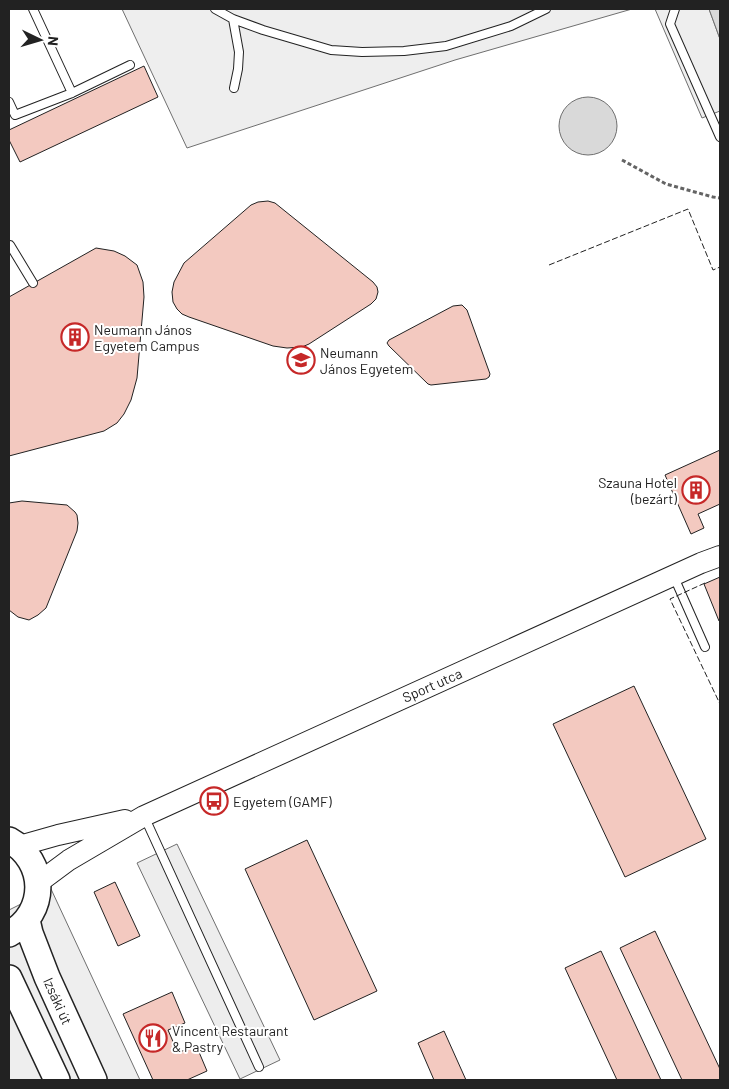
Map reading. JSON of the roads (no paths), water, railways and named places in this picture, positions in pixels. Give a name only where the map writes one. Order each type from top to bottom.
[{"type":"main road","points":[[14,843],[26,854],[32,863],[38,883],[37,898],[31,913],[18,927]]},
{"type":"main road","name":"Izsáki út","points":[[18,927],[30,934],[47,977],[94,1080]]},
{"type":"main road","points":[[9,978],[57,1080]]},
{"type":"street","name":"Sport utca","points":[[144,816],[702,562],[720,556]]},
{"type":"street","points":[[14,843],[144,816]]},
{"type":"street","points":[[38,883],[69,860],[144,816]]},
{"type":"lane","points":[[34,9],[72,93]]},
{"type":"lane","points":[[215,9],[233,19],[263,30],[331,50],[362,52],[404,51],[446,46],[510,26],[546,9]]},
{"type":"lane","points":[[675,9],[670,24],[720,137]]},
{"type":"lane","points":[[233,19],[239,52],[234,88]]},
{"type":"lane","points":[[9,102],[15,116],[72,93],[130,65]]},
{"type":"lane","points":[[9,245],[33,283]]},
{"type":"lane","points":[[673,576],[705,647]]},
{"type":"lane","points":[[144,816],[260,1067]]},
{"type":"place","name":"Neumann János Egyetem Campus","points":[[75,337]]},
{"type":"place","name":"Neumann János Egyetem","points":[[301,360]]},
{"type":"place","name":"Szauna Hotel (bezárt)","points":[[696,490]]},
{"type":"place","name":"Egyetem (GAMF)","points":[[214,801]]},
{"type":"place","name":"Vincent Restaurant & Pastry","points":[[153,1038]]}]
